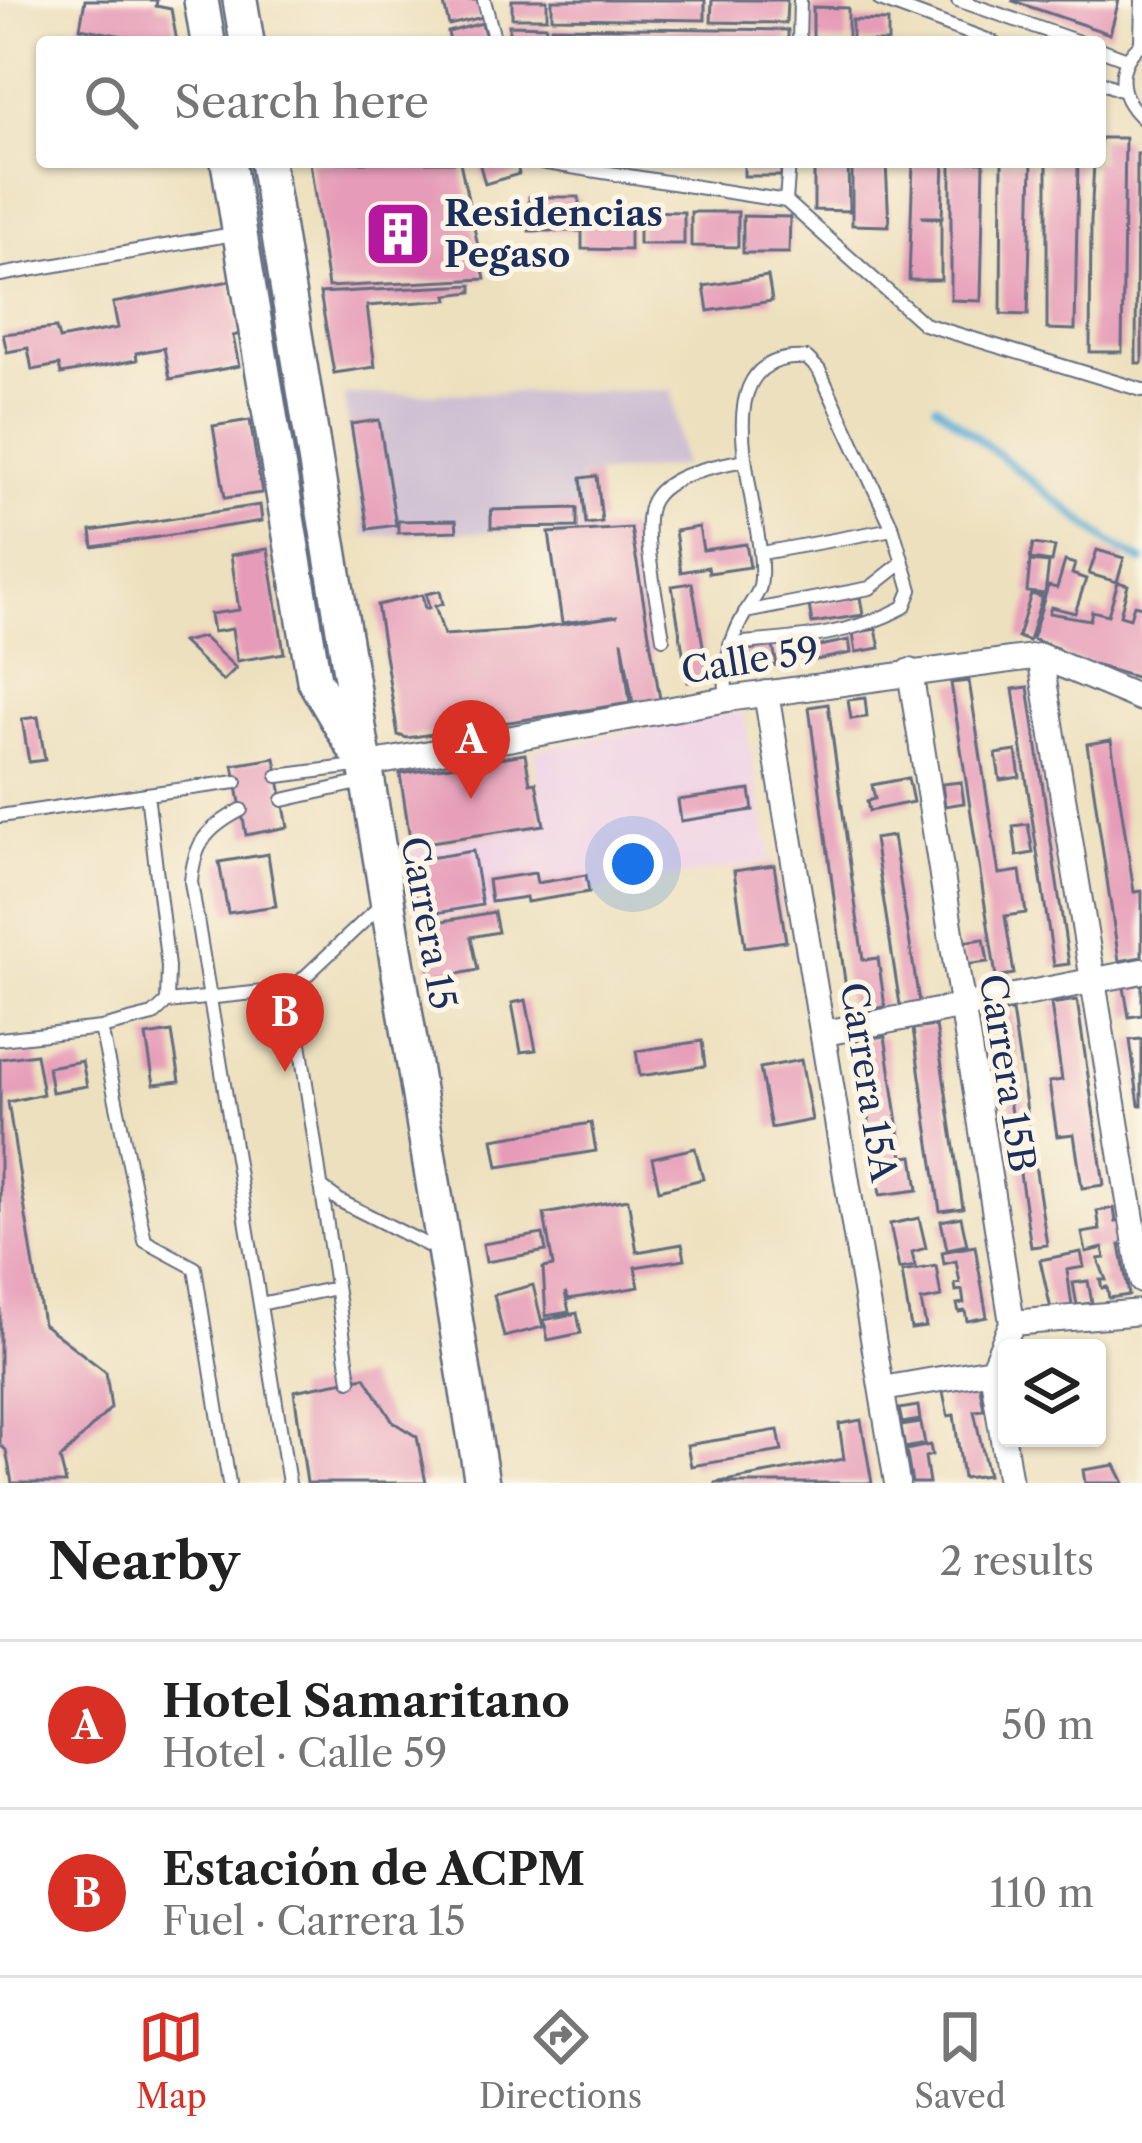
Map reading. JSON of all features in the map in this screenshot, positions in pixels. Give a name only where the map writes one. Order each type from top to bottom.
[{"type":"main road","points":[[201,0],[207,36]]},
{"type":"main road","points":[[240,0],[246,36]]},
{"type":"main road","points":[[229,168],[314,680],[365,773]]},
{"type":"main road","name":"Carrera 15","points":[[267,168],[482,1483]]},
{"type":"main road","points":[[269,408],[305,402]]},
{"type":"main road","points":[[314,680],[349,674]]},
{"type":"street","name":"Calle 59","points":[[365,773],[727,699],[1040,656],[1142,699]]},
{"type":"street","points":[[1040,656],[1142,1281]]},
{"type":"street","name":"Carrera 15B","points":[[910,671],[1012,1323]]},
{"type":"street","name":"Carrera 15A","points":[[766,693],[897,1483]]},
{"type":"street","points":[[825,1033],[1142,971]]},
{"type":"street","points":[[1010,1483],[992,1370],[1012,1323],[1142,1312]]},
{"type":"street","points":[[884,1389],[992,1370]]},
{"type":"lane","points":[[484,0],[493,36]]},
{"type":"lane","points":[[799,36],[800,0]]},
{"type":"lane","points":[[880,0],[977,36]]},
{"type":"lane","points":[[958,0],[1062,36]]},
{"type":"lane","points":[[1142,0],[1142,43],[1127,59],[1123,91],[1142,118]]},
{"type":"lane","points":[[1106,52],[1127,59]]},
{"type":"lane","points":[[1106,84],[1123,91]]},
{"type":"lane","points":[[578,168],[786,201],[924,324],[1142,390]]},
{"type":"lane","points":[[786,201],[789,168]]},
{"type":"lane","points":[[0,275],[240,233]]},
{"type":"lane","points":[[727,699],[724,681],[730,644],[759,590],[762,553],[741,407],[747,386],[774,363],[807,358],[819,370],[893,529],[911,590],[904,607],[875,622],[815,637],[730,644]]},
{"type":"lane","points":[[663,638],[647,517],[654,497],[669,485],[715,465],[745,460]]},
{"type":"lane","points":[[762,553],[893,529]]},
{"type":"lane","points":[[745,612],[870,588],[903,562]]},
{"type":"lane","points":[[278,776],[365,773]]},
{"type":"lane","points":[[283,800],[365,773]]},
{"type":"lane","points":[[0,816],[236,782]]},
{"type":"lane","points":[[147,794],[168,967],[166,1002]]},
{"type":"lane","points":[[241,810],[204,833],[193,858],[191,882],[289,1483]]},
{"type":"lane","points":[[0,1039],[101,1028],[153,1015],[166,1002],[292,989],[386,901]]},
{"type":"lane","points":[[292,989],[350,1380]]},
{"type":"lane","points":[[101,1028],[145,1240],[195,1268],[230,1483]]},
{"type":"lane","points":[[321,1187],[445,1255]]},
{"type":"lane","points":[[260,1304],[336,1288]]},
{"type":"shaded area","points":[[672,390],[683,466],[579,477],[585,529],[365,536],[344,395]]},
{"type":"shaded area","points":[[743,711],[772,861],[415,922],[406,849],[546,826],[534,750]]},
{"type":"building","points":[[85,0],[157,0],[156,6],[171,9],[176,36],[123,36],[80,28]]},
{"type":"building","points":[[443,0],[479,0],[483,17],[449,25]]},
{"type":"building","points":[[512,0],[547,0],[547,18],[512,18]]},
{"type":"building","points":[[552,0],[705,0],[705,20],[552,18]]},
{"type":"building","points":[[712,0],[787,0],[786,23],[711,22]]},
{"type":"building","points":[[1014,0],[1119,0],[1110,34],[1013,1]]},
{"type":"building","points":[[813,7],[848,8],[848,36],[813,36]]},
{"type":"building","points":[[852,20],[888,21],[888,36],[852,36]]},
{"type":"building","points":[[482,23],[485,36],[449,36],[448,32]]},
{"type":"building","points":[[509,25],[546,26],[546,36],[509,36]]},
{"type":"building","points":[[551,27],[788,30],[788,36],[551,36]]},
{"type":"building","points":[[1106,138],[1125,138],[1122,352],[1090,352],[1094,168],[1106,168]]},
{"type":"building","points":[[1137,154],[1142,154],[1142,363],[1136,363]]},
{"type":"building","name":"Residencias Pegaso","points":[[311,168],[461,168],[485,279],[328,287]]},
{"type":"building","points":[[481,168],[518,168],[519,174],[485,184]]},
{"type":"building","points":[[744,168],[781,168],[781,176],[744,176]]},
{"type":"building","points":[[814,168],[848,168],[849,211],[814,210]]},
{"type":"building","points":[[852,168],[886,168],[889,226],[852,225]]},
{"type":"building","points":[[913,168],[944,168],[942,217],[921,217],[941,219],[941,280],[909,280]]},
{"type":"building","points":[[951,168],[984,168],[981,301],[951,300]]},
{"type":"building","points":[[1002,168],[1032,168],[1028,315],[1001,314]]},
{"type":"building","points":[[1047,168],[1078,168],[1075,330],[1047,329]]},
{"type":"building","points":[[529,197],[579,197],[579,231],[529,231]]},
{"type":"building","points":[[639,211],[684,212],[684,244],[639,244]]},
{"type":"building","points":[[691,212],[738,212],[738,247],[691,246]]},
{"type":"building","points":[[630,214],[630,250],[582,249],[582,215]]},
{"type":"building","points":[[743,216],[790,217],[789,253],[743,253]]},
{"type":"building","points":[[768,276],[772,301],[708,311],[704,286]]},
{"type":"building","points":[[230,281],[240,334],[233,336],[239,366],[170,379],[164,348],[136,353],[137,360],[61,374],[59,365],[32,370],[28,348],[7,352],[3,334],[56,328],[59,339],[118,328],[113,303]]},
{"type":"building","points":[[472,285],[472,292],[447,295],[448,300],[367,306],[375,367],[334,373],[320,293]]},
{"type":"building","points":[[250,420],[262,493],[225,498],[213,426]]},
{"type":"building","points":[[379,420],[396,525],[368,529],[351,424]]},
{"type":"building","points":[[597,476],[602,522],[586,524],[581,478]]},
{"type":"building","points":[[260,505],[262,521],[93,547],[91,531]]},
{"type":"building","points":[[577,508],[577,527],[491,528],[491,510]]},
{"type":"building","points":[[456,520],[457,531],[398,533],[398,521]]},
{"type":"building","points":[[699,527],[703,550],[746,544],[750,567],[681,572],[675,531]]},
{"type":"building","points":[[631,528],[660,699],[633,704],[622,640],[630,703],[407,738],[398,735],[377,605],[422,595],[425,609],[429,608],[426,594],[440,591],[443,604],[435,606],[444,635],[525,630],[618,616],[562,623],[549,533]]},
{"type":"building","points":[[1033,544],[1055,547],[1052,562],[1030,559]]},
{"type":"building","points":[[268,549],[284,653],[237,661],[232,629],[213,632],[210,614],[239,610],[231,555]]},
{"type":"building","points":[[1097,550],[1124,558],[1117,582],[1089,574]]},
{"type":"building","points":[[1030,561],[1049,563],[1045,594],[1027,592]]},
{"type":"building","points":[[1065,561],[1075,564],[1072,574],[1086,579],[1075,613],[1051,607],[1049,613],[1090,620],[1092,611],[1108,615],[1118,582],[1128,585],[1120,615],[1130,618],[1134,605],[1142,607],[1142,679],[1066,657],[1057,648],[1032,639],[1048,586],[1057,588]]},
{"type":"building","points":[[692,583],[709,679],[688,682],[672,586]]},
{"type":"building","points":[[1031,594],[1042,597],[1029,641],[1018,637]]},
{"type":"building","points":[[860,597],[863,615],[812,623],[809,605]]},
{"type":"building","points":[[876,629],[880,648],[856,652],[853,633]]},
{"type":"building","points":[[203,637],[236,668],[223,681],[182,642]]},
{"type":"building","points":[[849,640],[851,653],[782,667],[780,654]]},
{"type":"building","points":[[773,646],[777,665],[744,670],[741,651]]},
{"type":"building","points":[[969,681],[999,874],[1020,871],[1026,913],[1005,916],[1014,974],[996,977],[951,683]]},
{"type":"building","points":[[1028,687],[1069,964],[1054,966],[1013,689]]},
{"type":"building","points":[[865,698],[867,717],[851,719],[848,700]]},
{"type":"building","points":[[828,704],[863,960],[878,958],[885,1007],[849,1012],[809,707]]},
{"type":"building","points":[[38,717],[45,760],[29,762],[22,719]]},
{"type":"building","points":[[1111,740],[1134,892],[1142,891],[1142,957],[1119,961],[1087,744]]},
{"type":"building","points":[[1016,751],[1020,777],[1000,780],[996,754]]},
{"type":"building","points":[[525,754],[544,825],[411,845],[400,774]]},
{"type":"building","points":[[275,758],[288,827],[246,835],[233,765]]},
{"type":"building","points":[[908,778],[913,802],[869,811],[867,801],[875,799],[872,785]]},
{"type":"building","points":[[961,782],[964,803],[945,806],[942,784]]},
{"type":"building","points":[[750,790],[753,810],[681,821],[678,800]]},
{"type":"building","points":[[1028,824],[1033,853],[1017,856],[1013,826]]},
{"type":"building","points":[[893,836],[920,1008],[901,1011],[874,839]]},
{"type":"building","points":[[473,851],[482,905],[419,916],[410,861]]},
{"type":"building","points":[[268,854],[276,906],[228,913],[219,862]]},
{"type":"building","points":[[774,865],[786,941],[745,947],[734,871]]},
{"type":"building","points":[[535,873],[537,883],[586,875],[589,892],[527,902],[526,897],[491,902],[488,880]]},
{"type":"building","points":[[494,912],[498,932],[471,937],[478,970],[431,979],[421,925]]},
{"type":"building","points":[[984,939],[988,962],[964,965],[961,942]]},
{"type":"building","points":[[1142,984],[1142,1015],[1129,1017],[1124,987]]},
{"type":"building","points":[[526,1000],[536,1050],[521,1052],[512,1003]]},
{"type":"building","points":[[1077,1000],[1104,1185],[1082,1188],[1074,1134],[1057,1136],[1049,1082],[1062,1080],[1051,1004]]},
{"type":"building","points":[[1012,1011],[1047,1245],[1031,1247],[996,1013]]},
{"type":"building","points":[[936,1026],[963,1208],[940,1211],[913,1029]]},
{"type":"building","points":[[172,1032],[180,1081],[154,1084],[146,1036]]},
{"type":"building","points":[[885,1036],[903,1157],[913,1156],[918,1190],[880,1195],[857,1040]]},
{"type":"building","points":[[1142,1039],[1142,1105],[1139,1105],[1130,1040]]},
{"type":"building","points":[[702,1041],[705,1066],[640,1076],[636,1051]]},
{"type":"building","points":[[36,1054],[43,1094],[8,1102],[43,1324],[106,1372],[111,1408],[60,1459],[66,1483],[12,1483],[6,1450],[0,1445],[0,1059]]},
{"type":"building","points":[[801,1060],[812,1120],[771,1128],[760,1068]]},
{"type":"building","points":[[82,1061],[87,1086],[52,1092],[48,1067]]},
{"type":"building","points":[[591,1123],[596,1151],[498,1167],[493,1139]]},
{"type":"building","points":[[695,1148],[703,1179],[659,1190],[652,1158]]},
{"type":"building","points":[[628,1199],[637,1252],[682,1244],[685,1259],[635,1267],[639,1287],[569,1299],[565,1292],[569,1312],[546,1316],[543,1268],[553,1266],[544,1214]]},
{"type":"building","points":[[1114,1208],[1116,1222],[1123,1221],[1127,1244],[1120,1245],[1129,1295],[1109,1298],[1100,1280],[1106,1280],[1098,1259],[1105,1258],[1103,1248],[1086,1252],[1082,1233],[1100,1230],[1097,1211]]},
{"type":"building","points":[[961,1217],[967,1245],[947,1249],[941,1221]]},
{"type":"building","points":[[919,1218],[926,1248],[912,1252],[915,1266],[899,1269],[890,1224]]},
{"type":"building","points":[[543,1234],[546,1251],[486,1262],[483,1244]]},
{"type":"building","points":[[975,1246],[987,1317],[967,1321],[957,1304],[964,1303],[962,1290],[956,1291],[955,1284],[960,1283],[956,1261],[944,1264],[942,1252]]},
{"type":"building","points":[[1081,1252],[1084,1267],[1067,1270],[1072,1306],[1051,1309],[1040,1260]]},
{"type":"building","points":[[936,1266],[941,1297],[921,1301],[926,1327],[911,1329],[902,1272]]},
{"type":"building","points":[[1088,1281],[1092,1303],[1077,1305],[1073,1283]]},
{"type":"building","points":[[533,1285],[543,1327],[504,1337],[494,1295]]},
{"type":"building","points":[[577,1313],[581,1333],[548,1340],[544,1320]]},
{"type":"building","points":[[365,1377],[393,1422],[417,1437],[426,1483],[307,1483],[294,1391]]},
{"type":"building","points":[[979,1381],[984,1410],[974,1411],[988,1475],[963,1478],[954,1415],[948,1416],[942,1387]]},
{"type":"building","points":[[918,1406],[920,1420],[902,1423],[899,1409]]},
{"type":"building","points":[[861,1420],[872,1483],[714,1483],[844,1459],[839,1424]]},
{"type":"building","points":[[921,1423],[925,1444],[905,1448],[901,1426]]},
{"type":"building","points":[[778,1430],[782,1451],[691,1466],[687,1445]]},
{"type":"building","points":[[930,1445],[932,1455],[925,1457],[929,1483],[912,1483],[906,1450]]},
{"type":"building","points":[[1115,1465],[1124,1483],[1085,1483],[1083,1470]]},
{"type":"waterway","points":[[936,405],[1110,543],[1142,561]]},
{"type":"place","name":"Residencias Pegaso","points":[[398,234]]},
{"type":"place","name":"Hotel Samaritano","points":[[471,799]]},
{"type":"place","name":"Estación de ACPM","points":[[285,1072]]}]
